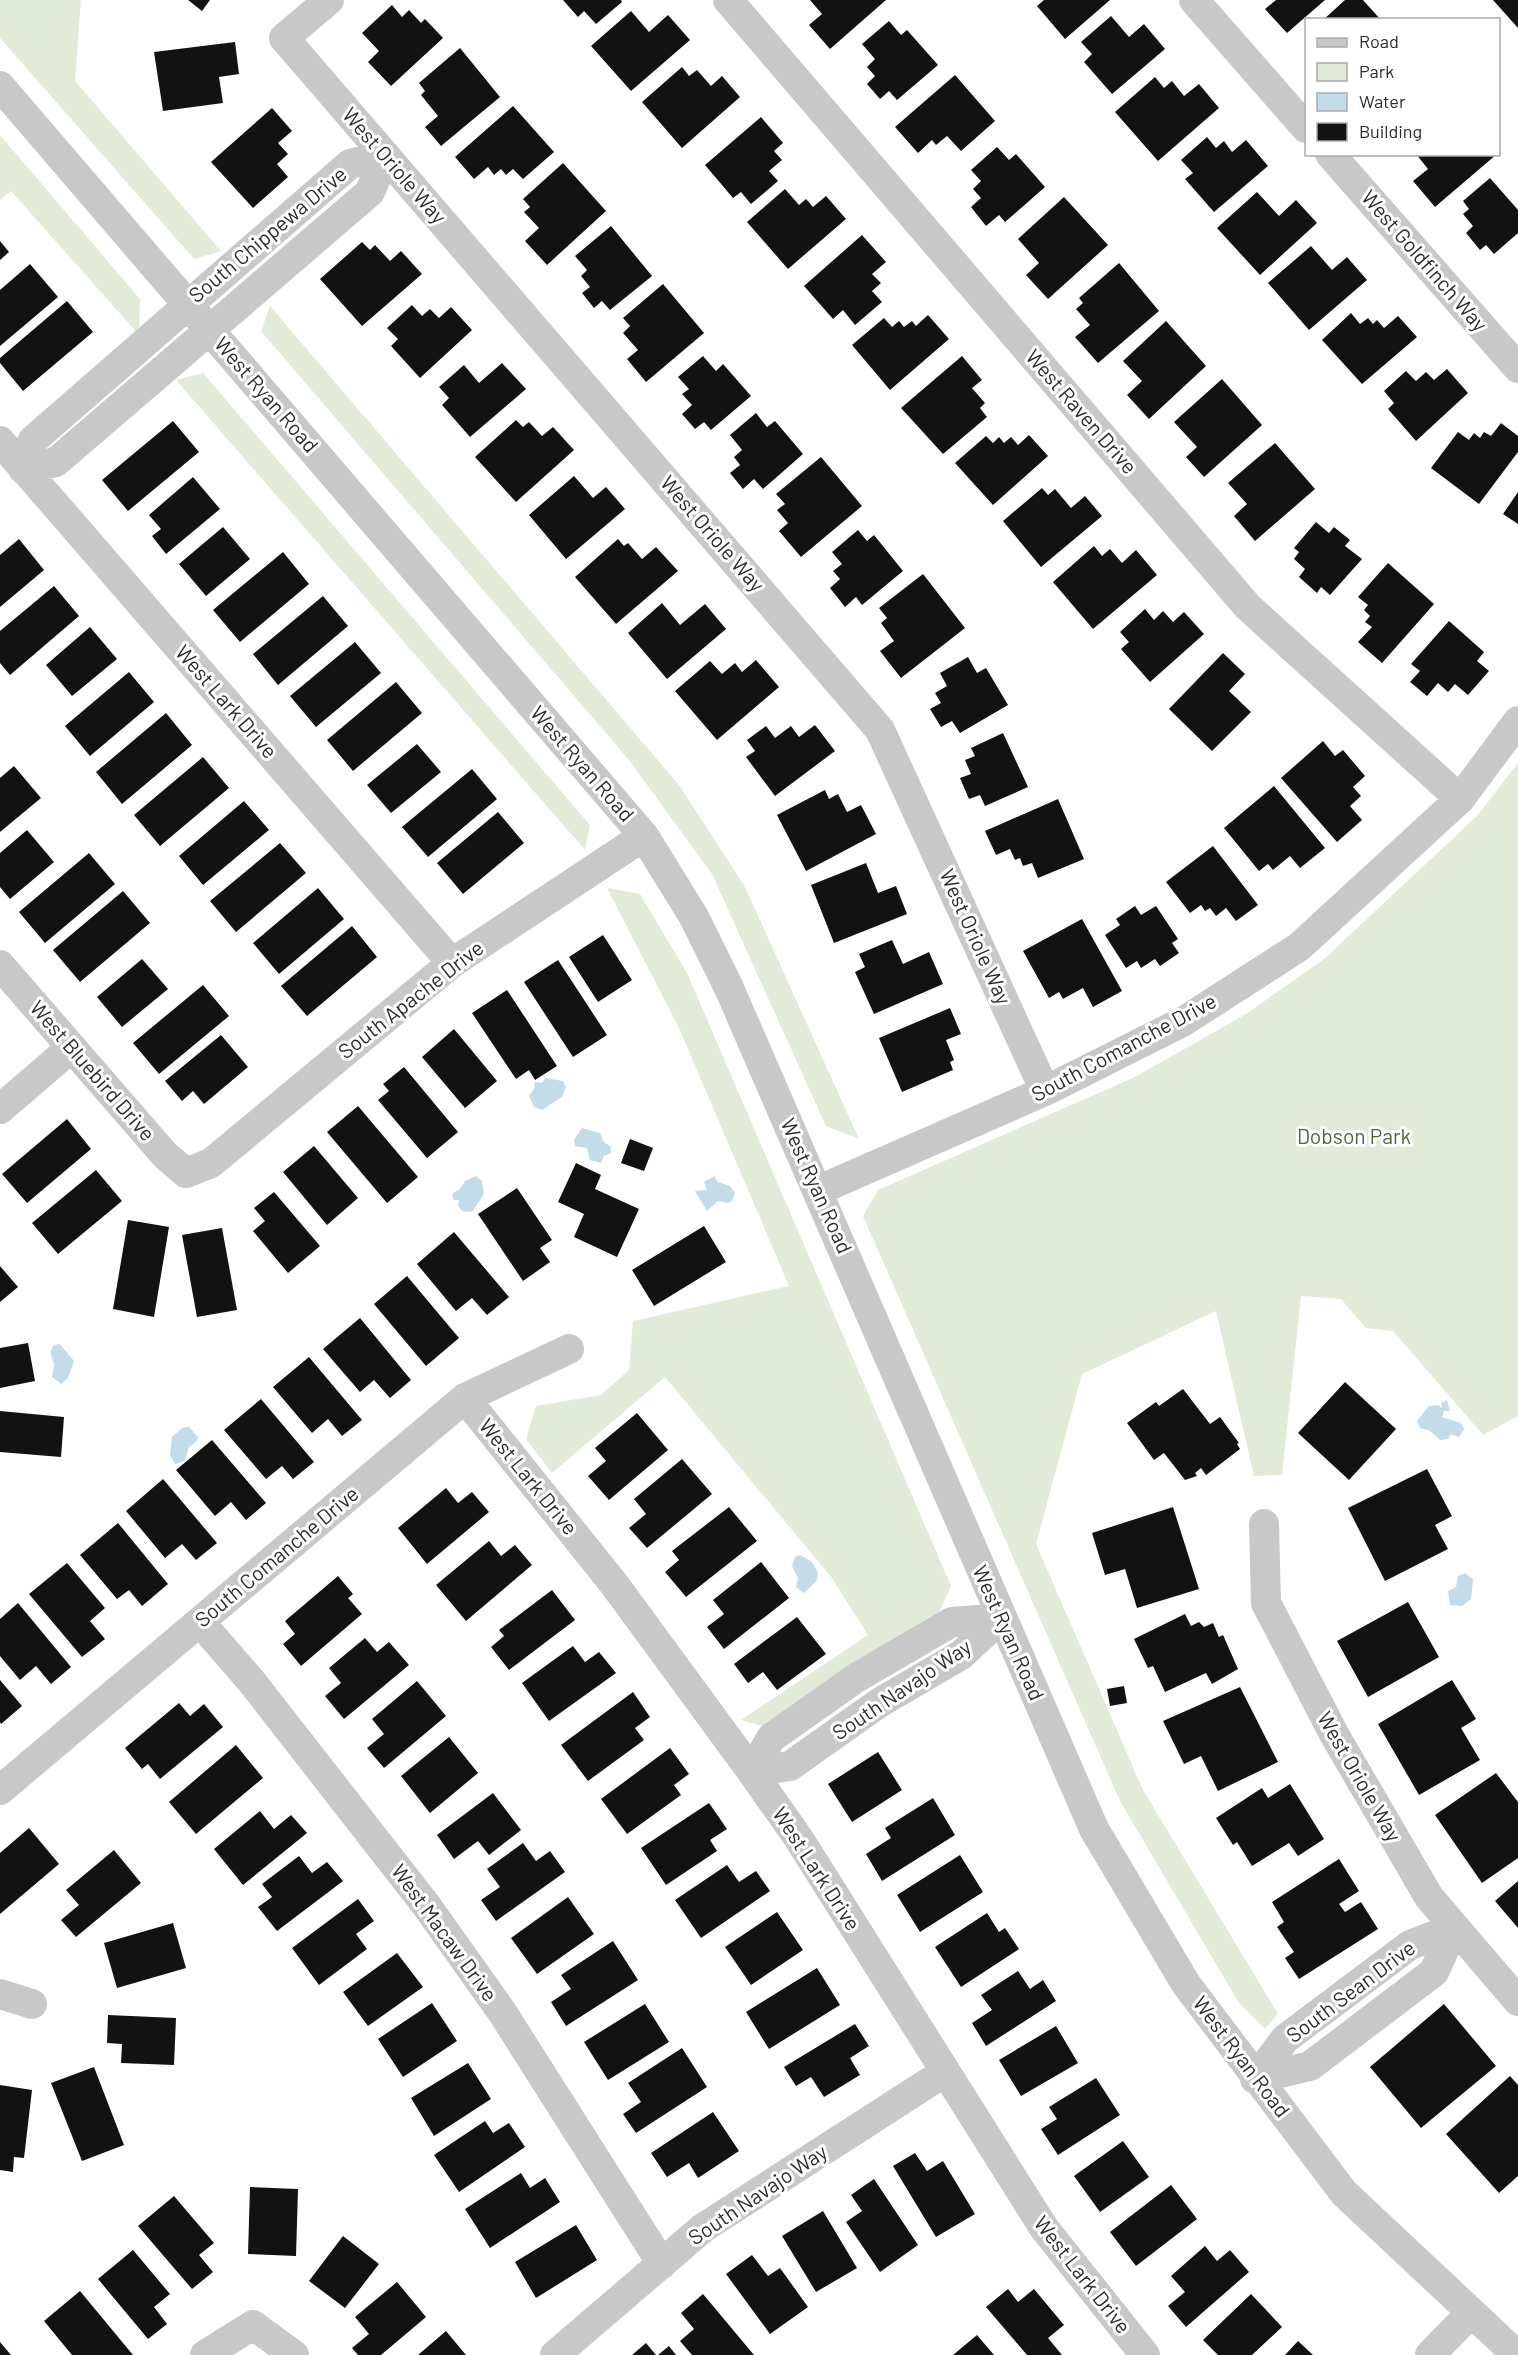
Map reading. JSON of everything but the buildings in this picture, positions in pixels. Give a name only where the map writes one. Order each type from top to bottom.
[{"type":"street","name":"West Oriole Way","points":[[328,0],[284,38],[880,730],[1045,1091]]},
{"type":"street","name":"West Raven Drive","points":[[728,0],[1248,607],[1460,799]]},
{"type":"street","points":[[1194,0],[1305,127]]},
{"type":"street","name":"West Ryan Road","points":[[0,86],[644,836],[693,917],[724,978],[819,1190],[1001,1618],[1094,1829],[1186,1984],[1344,2193],[1470,2314],[1517,2355]]},
{"type":"street","name":"South Chippewa Drive","points":[[23,469],[33,440],[188,303],[350,164],[385,155]]},
{"type":"street","name":"South Chippewa Drive","points":[[23,469],[56,462],[211,331],[370,192],[385,155]]},
{"type":"street","name":"West Goldfinch Way","points":[[1332,156],[1518,368]]},
{"type":"street","name":"West Lark Drive","points":[[0,441],[452,963]]},
{"type":"street","name":"South Comanche Drive","points":[[819,1190],[1045,1091],[1184,1021],[1299,947],[1460,799],[1518,721]]},
{"type":"street","name":"South Apache Drive","points":[[186,1173],[210,1163],[452,963],[644,836]]},
{"type":"street","name":"West Bluebird Drive","points":[[0,965],[165,1155],[186,1173]]},
{"type":"street","points":[[0,1109],[71,1048]]},
{"type":"street","name":"South Comanche Drive","points":[[0,1790],[465,1398],[569,1349]]},
{"type":"street","name":"West Lark Drive","points":[[465,1398],[614,1584],[752,1772],[799,1839],[1044,2228],[1140,2353]]},
{"type":"street","name":"West Oriole Way","points":[[1264,1524],[1266,1603],[1340,1744],[1429,1897],[1518,2001]]},
{"type":"street","name":"South Navajo Way","points":[[752,1772],[771,1738],[856,1678],[952,1622],[1001,1618]]},
{"type":"street","name":"West Macaw Drive","points":[[200,1622],[252,1682],[440,1925],[502,2012],[662,2264]]},
{"type":"street","name":"South Sean Drive","points":[[1256,2079],[1286,2038],[1410,1945],[1454,1928]]},
{"type":"street","points":[[0,1994],[32,2004]]},
{"type":"street","name":"South Navajo Way","points":[[555,2355],[703,2228],[945,2072]]},
{"type":"street","points":[[1430,2355],[1470,2314]]},
{"type":"street","points":[[205,2355],[252,2325],[294,2355]]},
{"type":"green space","points":[[0,0],[81,0],[75,81],[221,251],[194,259],[0,38]]},
{"type":"green space","points":[[0,135],[140,299],[139,335],[11,191],[0,200]]},
{"type":"green space","points":[[270,306],[679,785],[745,887],[859,1139],[826,1126],[712,874],[629,760],[261,331]]},
{"type":"green space","points":[[203,373],[590,825],[585,850],[176,380]]},
{"type":"green space","name":"Dobson Park","points":[[1518,763],[1518,1416],[1483,1435],[1393,1331],[1366,1328],[1341,1299],[1301,1296],[1282,1475],[1254,1476],[1216,1311],[1082,1374],[1036,1544],[1143,1790],[1278,2014],[1265,2029],[1239,2003],[1120,1801],[863,1216],[878,1190],[1135,1077],[1246,1014],[1324,959],[1477,816]]},
{"type":"green space","points":[[607,888],[640,894],[687,973],[951,1586],[936,1619],[766,1727],[741,1720],[868,1635],[832,1578],[665,1377],[552,1473],[526,1439],[536,1406],[601,1395],[629,1370],[633,1321],[789,1286],[679,1028]]},
{"type":"water","points":[[546,1078],[563,1081],[566,1087],[562,1097],[542,1110],[534,1107],[529,1096],[534,1089],[535,1082],[542,1083]]},
{"type":"water","points":[[582,1128],[600,1133],[604,1142],[611,1147],[611,1153],[604,1156],[601,1163],[590,1160],[587,1148],[575,1146],[574,1140]]},
{"type":"water","points":[[476,1176],[482,1181],[484,1194],[472,1212],[462,1211],[458,1206],[459,1200],[454,1200],[452,1194],[460,1189],[465,1181]]},
{"type":"water","points":[[714,1176],[718,1182],[730,1186],[735,1193],[732,1201],[728,1203],[718,1201],[707,1211],[695,1191],[707,1190],[704,1182]]},
{"type":"water","points":[[60,1344],[74,1361],[68,1378],[61,1384],[52,1377],[54,1364],[50,1352],[54,1345]]},
{"type":"water","points":[[1447,1400],[1450,1411],[1444,1411],[1442,1417],[1461,1423],[1464,1429],[1459,1437],[1451,1434],[1448,1439],[1440,1440],[1430,1431],[1420,1428],[1417,1421],[1429,1406],[1438,1405],[1442,1408],[1441,1403]]},
{"type":"water","points":[[189,1427],[198,1437],[197,1441],[189,1447],[185,1461],[175,1464],[170,1455],[172,1437],[182,1428]]},
{"type":"water","points":[[800,1555],[812,1562],[818,1573],[817,1580],[804,1593],[796,1587],[798,1578],[792,1566],[795,1557]]},
{"type":"water","points":[[1465,1573],[1473,1579],[1471,1599],[1462,1606],[1450,1605],[1448,1591],[1456,1587],[1458,1576]]}]
